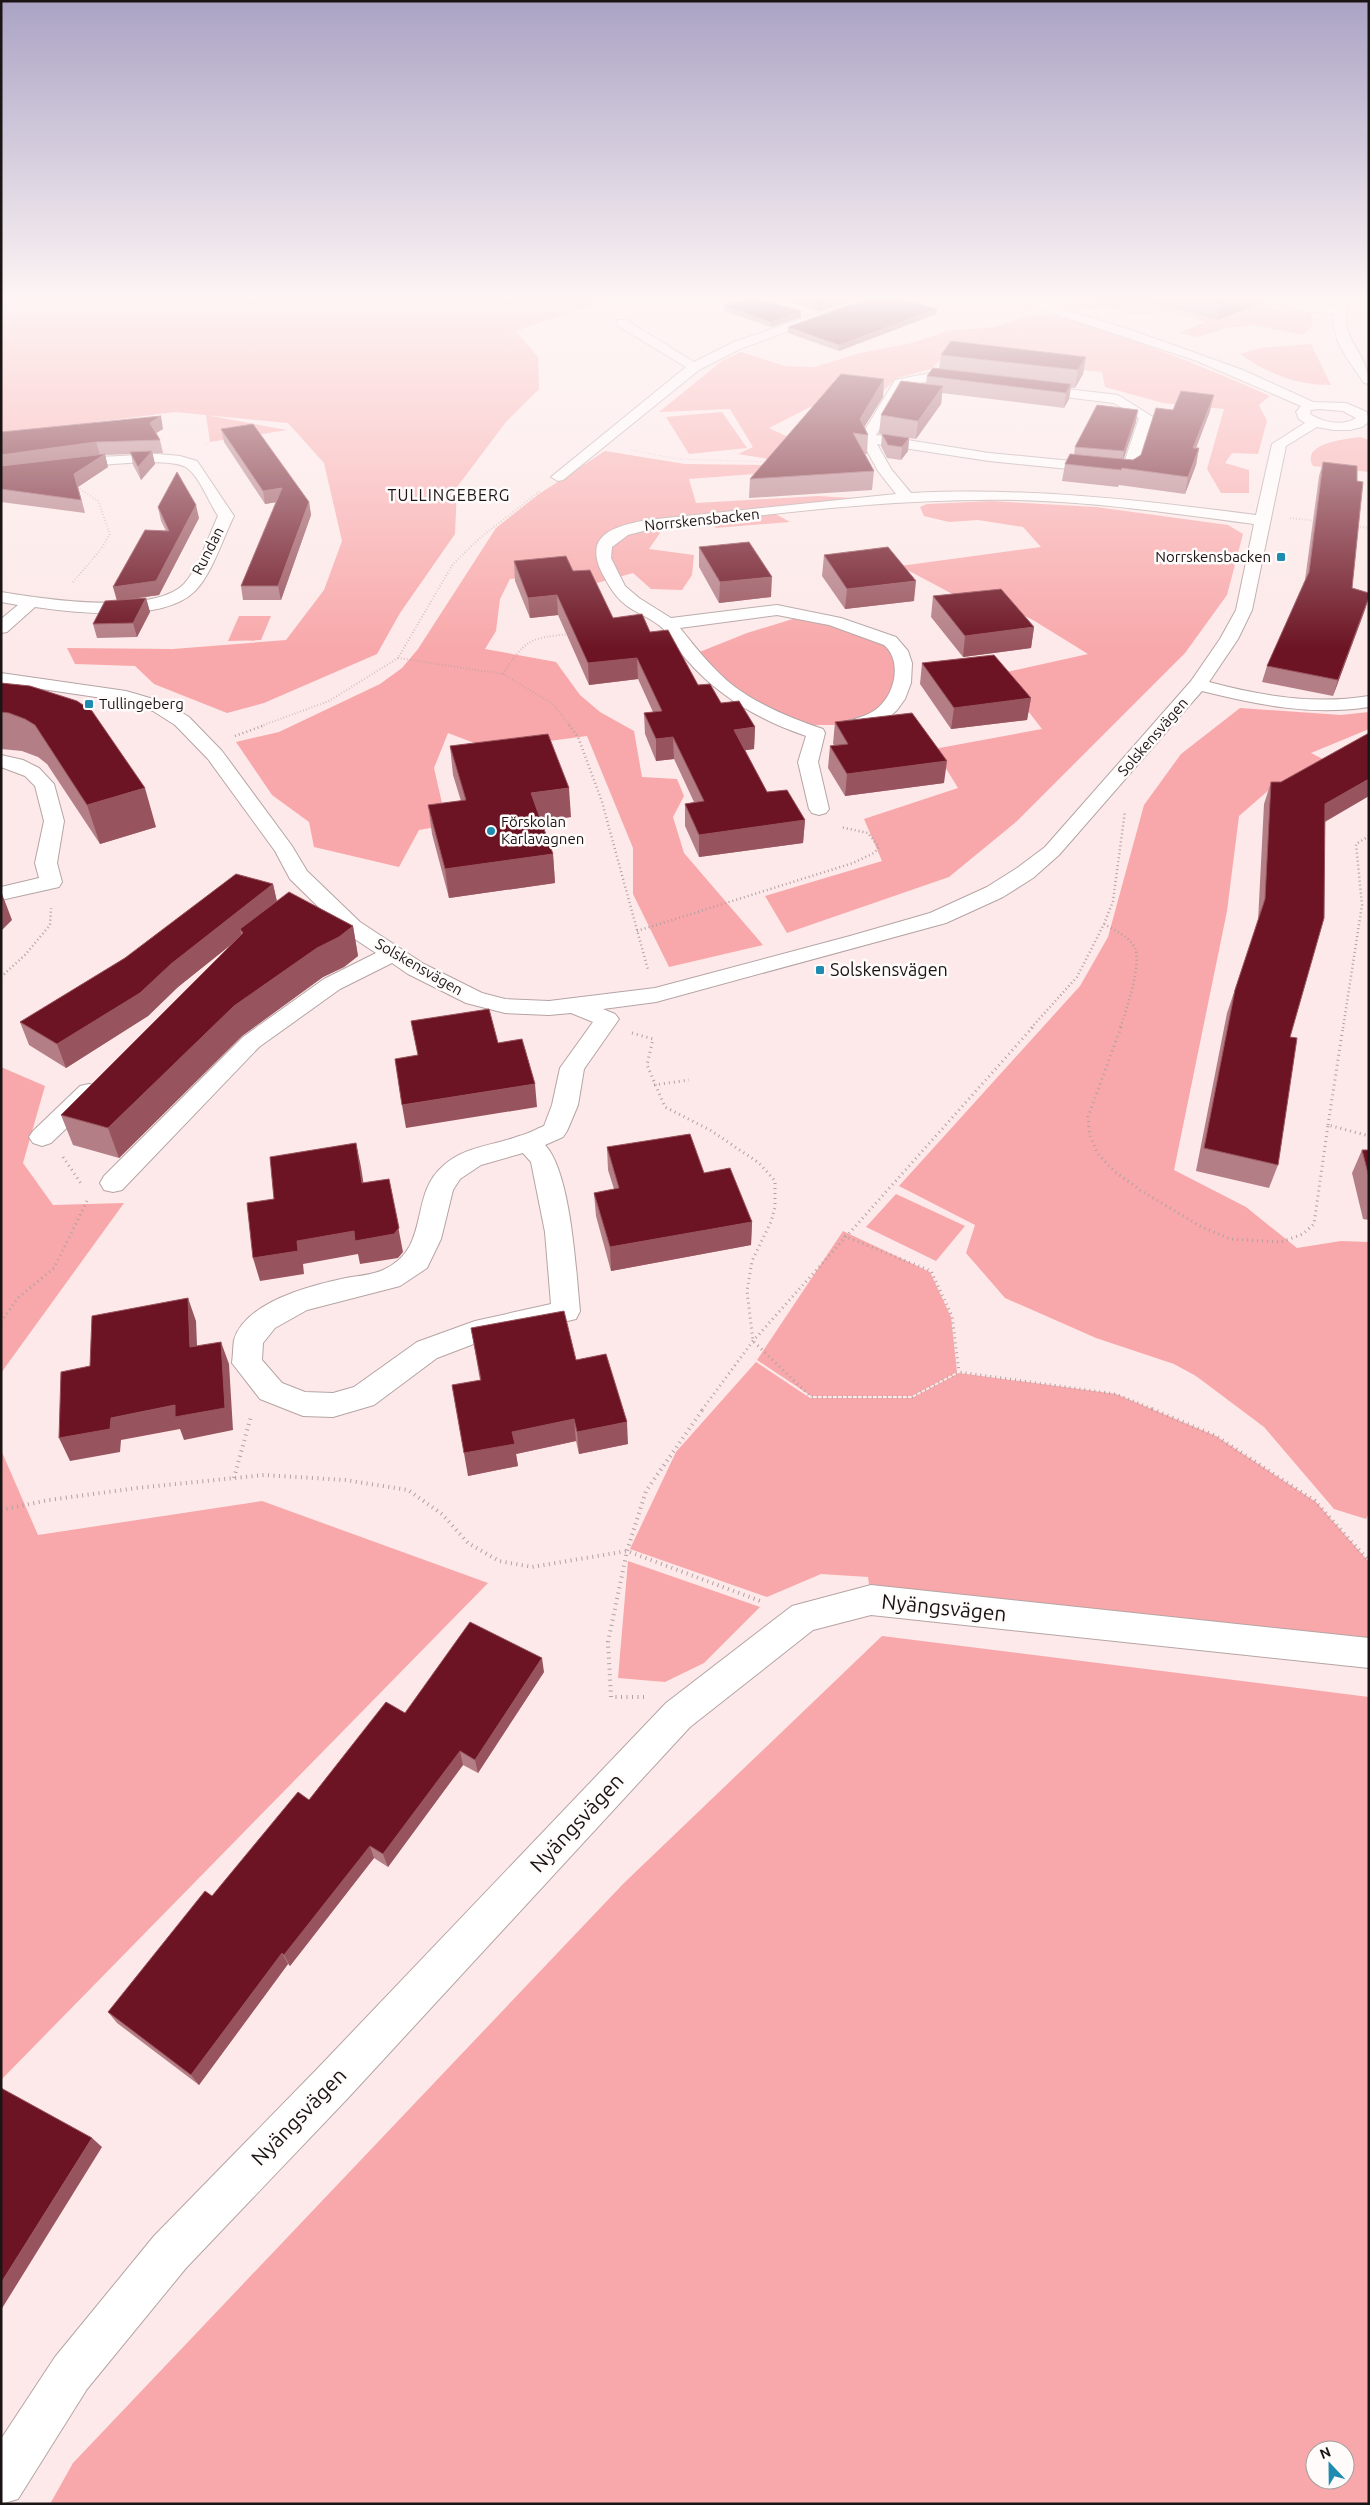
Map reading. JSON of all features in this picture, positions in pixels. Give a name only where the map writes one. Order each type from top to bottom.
[{"type":"street","points":[[558,477],[635,415]]},
{"type":"street","points":[[866,438],[880,415]]},
{"type":"street","points":[[866,438],[989,457],[1129,471],[1146,417],[1143,415]]},
{"type":"street","name":"Solskensvägen","points":[[1,678],[126,696],[160,708],[182,721],[206,746],[285,850],[298,874],[352,928],[416,969],[474,998],[505,1006],[549,1008],[656,996],[938,918],[995,892],[1025,873],[1052,851],[1198,684],[1229,639],[1244,610],[1278,444],[1313,415]]},
{"type":"street","points":[[1316,415],[1337,426],[1363,426]]},
{"type":"street","points":[[866,438],[885,471],[908,499]]},
{"type":"street","name":"Rundan","points":[[1,474],[150,458],[179,460],[192,464],[226,516],[189,588],[176,597],[149,606],[130,607],[52,604],[1,597]]},
{"type":"street","name":"Norrskensbacken","points":[[816,734],[783,722],[729,691],[692,655],[668,624],[633,602],[618,588],[603,558],[604,546],[612,538],[633,528],[663,522],[908,499],[980,496],[1050,496],[1114,501],[1263,521]]},
{"type":"street","points":[[1,628],[31,602]]},
{"type":"street","points":[[668,624],[778,610],[856,628],[891,641],[901,653],[905,666],[900,689],[886,714],[871,722],[816,734],[808,762],[819,809]]},
{"type":"street","points":[[1198,684],[1296,706],[1345,705],[1369,701]]},
{"type":"street","points":[[1,761],[16,764],[32,772],[44,784],[54,821],[46,863],[51,882],[1,894]]},
{"type":"street","points":[[300,907],[322,897]]},
{"type":"street","points":[[113,1183],[251,1042],[332,984],[394,954]]},
{"type":"street","points":[[528,1143],[543,1159],[559,1232],[566,1310],[475,1332],[426,1350],[390,1379],[363,1397],[333,1405],[302,1404],[271,1391],[247,1363],[249,1340],[265,1320],[297,1302],[330,1292],[390,1279],[417,1261],[427,1239],[440,1188],[451,1173],[472,1158],[528,1143],[554,1130],[565,1105],[572,1068],[607,1020],[576,1006]]},
{"type":"street","points":[[42,1137],[103,1078]]},
{"type":"street","name":"Nyängsvägen","points":[[1,2482],[71,2373],[170,2252],[340,2076],[678,1715],[804,1617],[871,1600],[1369,1653]]},
{"type":"path","points":[[206,746],[329,701],[398,658],[453,564],[481,537],[558,477]]},
{"type":"path","points":[[52,604],[85,570],[110,534],[102,504],[93,493],[80,489]]},
{"type":"path","points":[[1282,517],[1324,522]]},
{"type":"path","points":[[1351,526],[1369,528]]},
{"type":"path","points":[[502,674],[524,642],[545,636],[574,633]]},
{"type":"path","points":[[398,658],[502,674],[552,704],[578,737],[602,802],[656,996]]},
{"type":"path","points":[[678,1715],[663,1701],[645,1697],[611,1697],[608,1642],[627,1551],[646,1492],[673,1450],[753,1341],[844,1236],[1077,977],[1104,924],[1113,900],[1124,811],[1130,804]]},
{"type":"path","points":[[637,931],[853,864],[874,853],[879,847],[877,839],[869,832],[836,826],[819,809]]},
{"type":"path","points":[[1104,924],[1124,936],[1135,948],[1136,970],[1126,1015],[1088,1117],[1090,1136],[1098,1154],[1114,1170],[1147,1195],[1200,1226],[1230,1239],[1281,1242],[1303,1234],[1314,1224],[1362,904],[1356,844],[1369,836]]},
{"type":"path","points":[[1,977],[25,955],[50,925],[51,882]]},
{"type":"path","points":[[607,1020],[627,1031],[653,1039],[647,1065],[654,1085],[665,1106],[710,1130],[759,1162],[775,1182],[773,1215],[752,1262],[747,1291],[753,1341],[811,1397],[912,1397],[959,1372],[1116,1394],[1216,1436],[1315,1500],[1369,1561]]},
{"type":"path","points":[[654,1085],[688,1080]]},
{"type":"path","points":[[1328,1125],[1369,1136]]},
{"type":"path","points":[[62,1157],[90,1195]]},
{"type":"path","points":[[1,1322],[18,1298],[54,1268],[90,1195],[113,1183]]},
{"type":"path","points":[[844,1236],[931,1271],[952,1316],[959,1372]]},
{"type":"path","points":[[234,1478],[251,1414],[271,1391]]},
{"type":"path","points":[[1,1510],[49,1500],[264,1475],[345,1480],[408,1490],[442,1514],[468,1543],[499,1561],[532,1567],[627,1551],[804,1617]]},
{"type":"shaded area","points":[[1,415],[152,415],[1,434]]},
{"type":"shaded area","points":[[205,415],[513,415],[457,487],[455,534],[400,613],[377,654],[264,703],[227,713],[154,684],[135,666],[75,664],[67,648],[173,649],[286,640],[324,590],[342,541],[324,463],[288,423]]},
{"type":"shaded area","points":[[206,415],[287,430],[210,442]]},
{"type":"shaded area","points":[[724,415],[747,448],[689,454],[666,417]]},
{"type":"shaded area","points":[[734,415],[795,415],[769,428],[814,449],[768,459],[738,454],[753,447]]},
{"type":"shaded area","points":[[1222,415],[1264,415],[1267,421],[1258,454],[1232,453],[1225,463],[1249,470],[1249,493],[1221,493],[1207,469]]},
{"type":"shaded area","points":[[1360,437],[1369,440],[1369,472],[1313,466],[1311,458],[1313,452],[1318,447],[1336,441]]},
{"type":"shaded area","points":[[605,451],[685,464],[764,465],[767,473],[689,479],[696,503],[818,496],[870,499],[763,507],[790,522],[716,528],[701,514],[671,517],[649,549],[694,555],[692,575],[682,590],[651,589],[633,573],[590,585],[571,573],[510,579],[500,599],[496,631],[485,649],[556,662],[580,695],[600,712],[634,731],[642,777],[677,779],[684,796],[673,817],[684,853],[763,945],[669,967],[633,894],[633,848],[587,736],[490,749],[448,733],[434,768],[447,825],[419,830],[399,867],[314,847],[309,822],[272,795],[236,742],[279,732],[380,684],[402,668],[418,649],[496,528],[539,494]]},
{"type":"shaded area","points":[[992,501],[1096,507],[1228,525],[1243,534],[1227,595],[1185,653],[1016,822],[949,877],[787,933],[765,896],[882,861],[864,819],[958,788],[934,749],[1042,729],[1015,694],[993,675],[1088,654],[1033,620],[1002,605],[973,605],[900,566],[1041,547],[1023,527],[978,520],[949,522],[924,516],[920,507],[927,504]]},
{"type":"shaded area","points":[[239,616],[271,616],[261,640],[228,641]]},
{"type":"shaded area","points":[[796,618],[861,632],[884,643],[891,650],[898,664],[891,691],[879,711],[839,725],[810,725],[791,719],[730,687],[697,653],[747,633]]},
{"type":"shaded area","points":[[1240,708],[1341,715],[1369,712],[1369,729],[1311,753],[1325,760],[1270,789],[1239,816],[1227,911],[1174,1170],[1246,1207],[1297,1248],[1341,1241],[1369,1242],[1369,1513],[1366,1519],[1334,1509],[1264,1427],[1196,1376],[1174,1364],[1096,1338],[1005,1298],[966,1253],[975,1225],[899,1186],[1080,986],[1108,937],[1144,805],[1181,754]]},
{"type":"shaded area","points":[[1,1067],[45,1086],[23,1163],[53,1205],[124,1203],[1,1373]]},
{"type":"shaded area","points":[[896,1194],[965,1226],[936,1261],[866,1227]]},
{"type":"shaded area","points":[[843,1231],[930,1272],[951,1317],[957,1372],[912,1396],[811,1396],[757,1360]]},
{"type":"shaded area","points":[[756,1362],[810,1398],[912,1398],[959,1373],[1116,1394],[1216,1436],[1316,1502],[1369,1562],[1369,1650],[871,1599],[868,1577],[821,1574],[767,1597],[630,1549],[676,1452]]},
{"type":"shaded area","points":[[1,1450],[38,1535],[262,1501],[488,1583],[1,2080]]},
{"type":"shaded area","points":[[628,1561],[760,1607],[704,1663],[665,1682],[618,1678]]},
{"type":"shaded area","points":[[882,1636],[1369,1697],[1369,2504],[50,2504],[73,2463],[624,1883]]},
{"type":"building","points":[[806,415],[862,415],[860,419],[868,435],[853,433],[874,471],[750,479]]},
{"type":"building","points":[[881,415],[922,415],[918,421]]},
{"type":"building","points":[[1092,415],[1136,415],[1124,451],[1075,447]]},
{"type":"building","points":[[1154,415],[1206,415],[1193,448],[1199,448],[1188,477],[1122,468],[1121,470],[1065,464],[1070,454],[1133,460],[1141,455]]},
{"type":"building","points":[[161,416],[150,423],[160,440],[96,442],[1,455],[1,432]]},
{"type":"building","points":[[253,424],[309,502],[278,586],[241,586],[282,488],[263,491],[221,429]]},
{"type":"building","points":[[882,434],[909,438],[902,447],[888,445]]},
{"type":"building","points":[[152,451],[138,467],[130,452]]},
{"type":"building","points":[[105,454],[74,474],[81,500],[1,489],[1,466]]},
{"type":"building","points":[[1323,462],[1357,466],[1357,481],[1363,482],[1352,588],[1369,593],[1369,597],[1338,680],[1267,666],[1309,572]]},
{"type":"building","points":[[177,472],[196,505],[156,581],[113,587],[145,530],[169,531],[158,507]]},
{"type":"building","points":[[749,542],[772,577],[720,582],[699,547]]},
{"type":"building","points":[[888,547],[916,581],[847,589],[824,555]]},
{"type":"building","points":[[566,556],[573,571],[590,570],[613,618],[642,614],[650,632],[668,630],[698,685],[710,684],[721,703],[739,701],[755,727],[734,730],[767,792],[787,790],[805,820],[699,835],[685,804],[704,801],[673,737],[656,739],[644,713],[662,711],[637,658],[588,663],[557,595],[528,598],[514,561]]},
{"type":"building","points":[[1001,589],[1034,627],[965,636],[933,596]]},
{"type":"building","points":[[146,598],[133,623],[93,624],[105,601]]},
{"type":"building","points":[[994,655],[1031,698],[954,708],[922,663]]},
{"type":"building","points":[[1,683],[30,686],[77,701],[92,711],[145,788],[87,805],[35,725],[25,719],[1,712]]},
{"type":"building","points":[[912,713],[947,761],[847,774],[830,746],[848,744],[835,722]]},
{"type":"building","points":[[1369,733],[1369,779],[1325,804],[1324,918],[1290,1037],[1297,1038],[1278,1165],[1204,1148],[1235,990],[1265,899],[1271,782],[1281,782]]},
{"type":"building","name":"Förskolan Karlavagnen","points":[[548,734],[569,788],[531,793],[553,854],[445,869],[428,805],[466,800],[450,746]]},
{"type":"building","points":[[236,874],[273,884],[171,964],[140,993],[57,1044],[20,1022],[125,958]]},
{"type":"building","points":[[289,892],[353,926],[339,937],[317,948],[234,1006],[108,1128],[61,1115],[243,933],[240,929]]},
{"type":"building","points":[[489,1009],[498,1043],[522,1039],[535,1084],[402,1105],[395,1059],[418,1055],[411,1021]]},
{"type":"building","points":[[690,1134],[704,1173],[730,1168],[752,1222],[610,1247],[594,1193],[619,1188],[607,1147]]},
{"type":"building","points":[[356,1143],[362,1183],[389,1179],[399,1228],[394,1234],[355,1241],[354,1231],[297,1241],[298,1251],[253,1258],[247,1203],[274,1199],[270,1157]]},
{"type":"building","points":[[1362,1150],[1369,1150],[1369,1177]]},
{"type":"building","points":[[188,1298],[190,1347],[221,1342],[225,1408],[175,1417],[175,1405],[111,1418],[110,1429],[59,1438],[61,1372],[90,1366],[92,1316]]},
{"type":"building","points":[[564,1311],[576,1360],[606,1354],[627,1422],[577,1432],[574,1419],[512,1432],[515,1444],[464,1453],[452,1385],[481,1380],[471,1328]]},
{"type":"building","points":[[470,1622],[542,1658],[475,1760],[460,1751],[383,1854],[370,1846],[284,1955],[282,1953],[191,2075],[108,2012],[205,1891],[212,1896],[298,1792],[309,1800],[386,1702],[405,1713]]},
{"type":"building","points":[[1,2088],[92,2138],[1,2283]]},
{"type":"place","name":"Norrskensbacken","points":[[1281,557]]},
{"type":"place","name":"Tullingeberg","points":[[89,704]]},
{"type":"place","name":"Förskolan Karlavagnen","points":[[491,831]]},
{"type":"place","name":"Solskensvägen","points":[[820,970]]},
{"type":"district","name":"TULLINGEBERG","points":[[449,495]]}]
